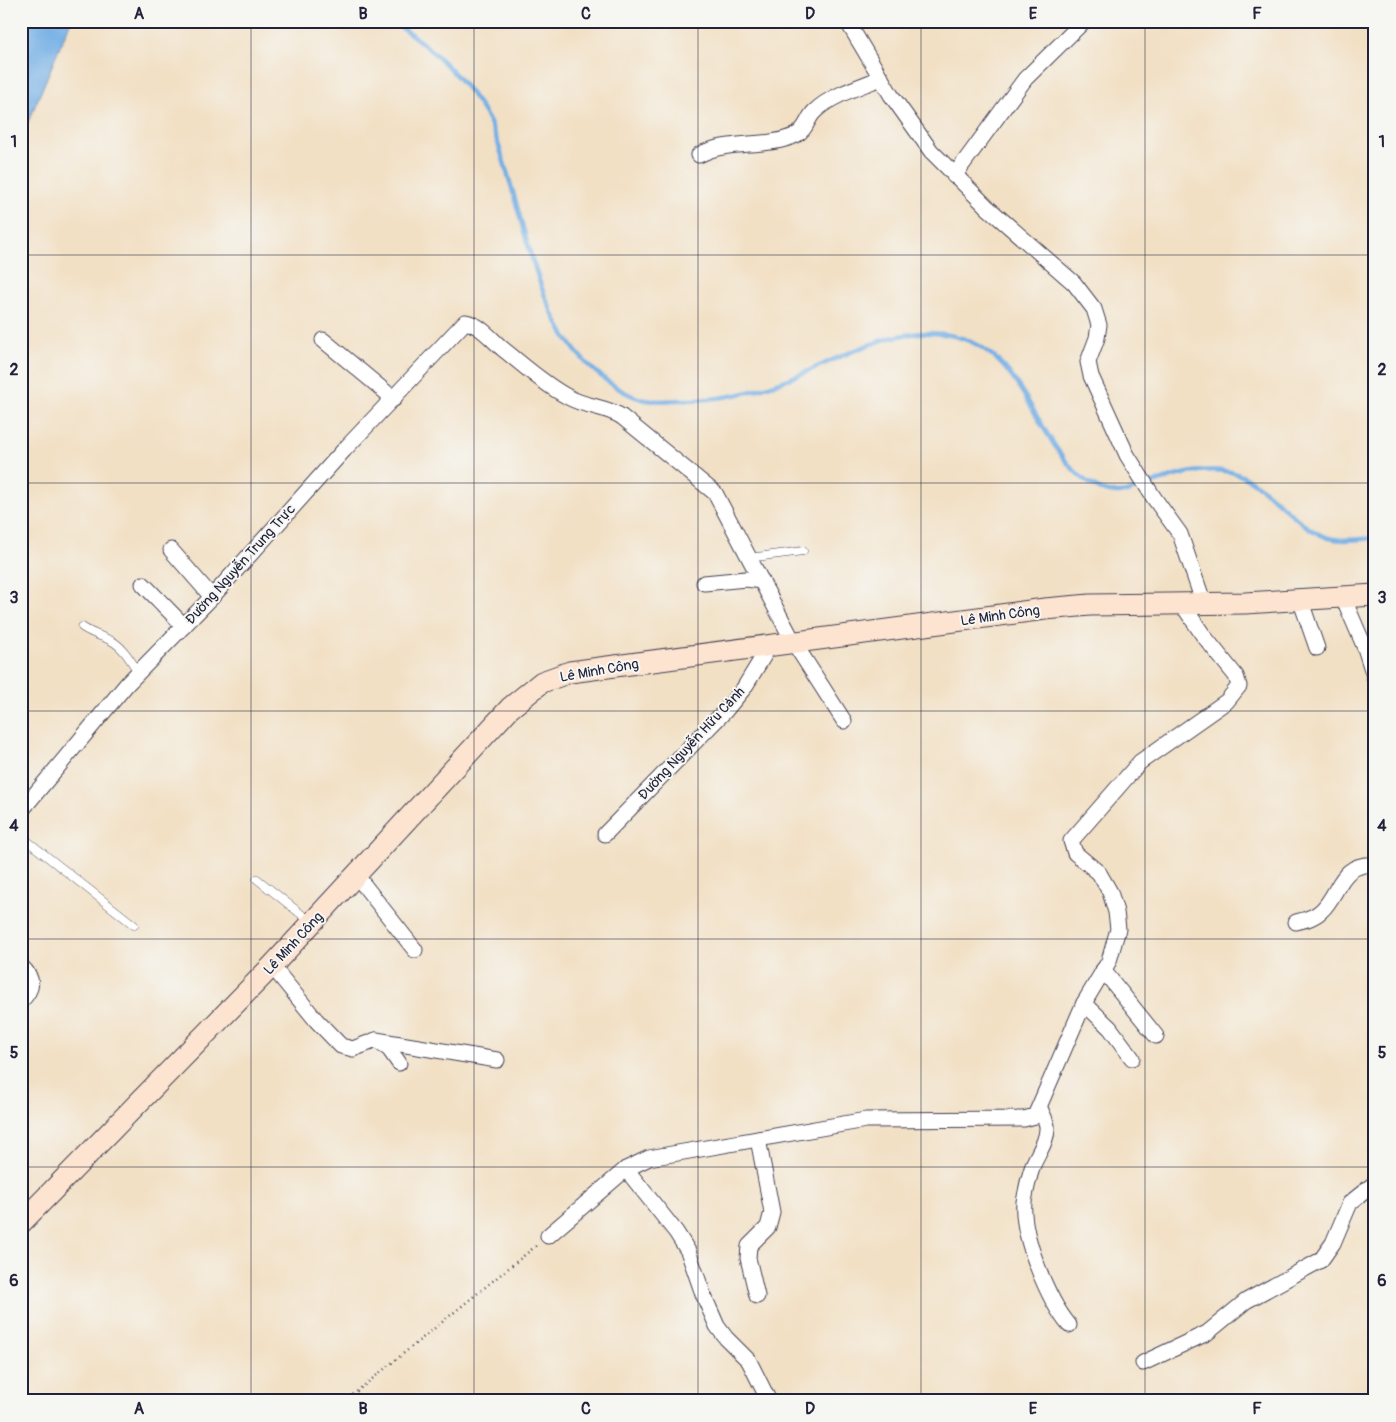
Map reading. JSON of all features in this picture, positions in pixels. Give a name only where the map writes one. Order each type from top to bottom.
[{"type":"main road","name":"Lê Minh Công","points":[[21,1223],[272,966],[510,708],[542,682],[585,670],[1045,609],[1090,605],[1204,604],[1375,595]]},
{"type":"street","points":[[847,21],[915,130],[954,176],[1010,228],[1069,278],[1094,309],[1099,325],[1097,338],[1088,362],[1090,376],[1121,442],[1144,483],[1180,534],[1204,604]]},
{"type":"street","points":[[954,176],[1025,79],[1084,21]]},
{"type":"street","points":[[698,155],[711,148],[777,140],[796,134],[805,128],[815,111],[846,93],[881,78]]},
{"type":"street","name":"Đường Nguyễn Trung Trực","points":[[21,812],[138,672],[212,597],[332,464],[465,322],[476,326],[523,365],[567,397],[581,403],[607,408],[622,417],[706,484],[722,502],[748,558]]},
{"type":"street","points":[[323,340],[394,399]]},
{"type":"street","points":[[171,550],[212,597]]},
{"type":"street","points":[[748,558],[794,643],[844,721]]},
{"type":"street","points":[[704,583],[729,580],[762,581]]},
{"type":"street","points":[[144,584],[184,626]]},
{"type":"street","points":[[1343,597],[1365,648],[1375,679]]},
{"type":"street","points":[[1300,600],[1317,648]]},
{"type":"street","points":[[548,1236],[626,1169],[649,1158],[866,1120],[1029,1119],[1035,1116],[1040,1108],[1048,1082],[1084,1004],[1109,961],[1118,924],[1116,912],[1103,879],[1073,849],[1071,841],[1140,762],[1227,701],[1239,686],[1236,676],[1203,635],[1182,604]]},
{"type":"street","name":"Đường Nguyễn Hữu Cảnh","points":[[605,834],[725,711],[744,688],[769,647]]},
{"type":"street","points":[[1296,922],[1321,911],[1337,886],[1351,871],[1360,866],[1375,865]]},
{"type":"street","points":[[356,875],[415,950]]},
{"type":"street","points":[[21,966],[32,983],[31,991],[21,1001]]},
{"type":"street","points":[[272,966],[316,1020],[341,1046],[353,1049],[376,1040],[497,1060]]},
{"type":"street","points":[[1103,970],[1156,1036]]},
{"type":"street","points":[[1084,1004],[1110,1028],[1132,1058]]},
{"type":"street","points":[[376,1040],[389,1049],[399,1063]]},
{"type":"street","points":[[1040,1108],[1046,1122],[1046,1136],[1030,1176],[1024,1202],[1024,1220],[1046,1287],[1059,1313],[1070,1325]]},
{"type":"street","points":[[757,1296],[748,1258],[749,1246],[768,1227],[772,1212],[758,1139]]},
{"type":"street","points":[[626,1169],[676,1232],[688,1252],[717,1326],[752,1365],[769,1401]]},
{"type":"street","points":[[1143,1363],[1207,1333],[1260,1293],[1321,1260],[1333,1243],[1350,1203],[1375,1183]]},
{"type":"lane","points":[[748,558],[802,551]]},
{"type":"lane","points":[[82,627],[93,635],[112,641],[126,653],[138,672]]},
{"type":"lane","points":[[21,836],[134,925]]},
{"type":"lane","points":[[256,879],[312,923]]},
{"type":"path","points":[[346,1401],[548,1236]]},
{"type":"water","points":[[21,21],[71,21],[21,139]]},
{"type":"waterway","points":[[392,21],[420,41],[446,64],[479,104],[496,137],[529,249],[548,304],[576,352],[612,385],[626,393],[654,401],[721,397],[775,384],[850,352],[892,338],[936,333],[958,337],[981,347],[999,362],[1014,380],[1054,445],[1069,464],[1086,481],[1100,489],[1112,493],[1124,493],[1167,478],[1199,471],[1220,470],[1244,477],[1269,494],[1293,516],[1317,533],[1340,540],[1375,538]]}]
